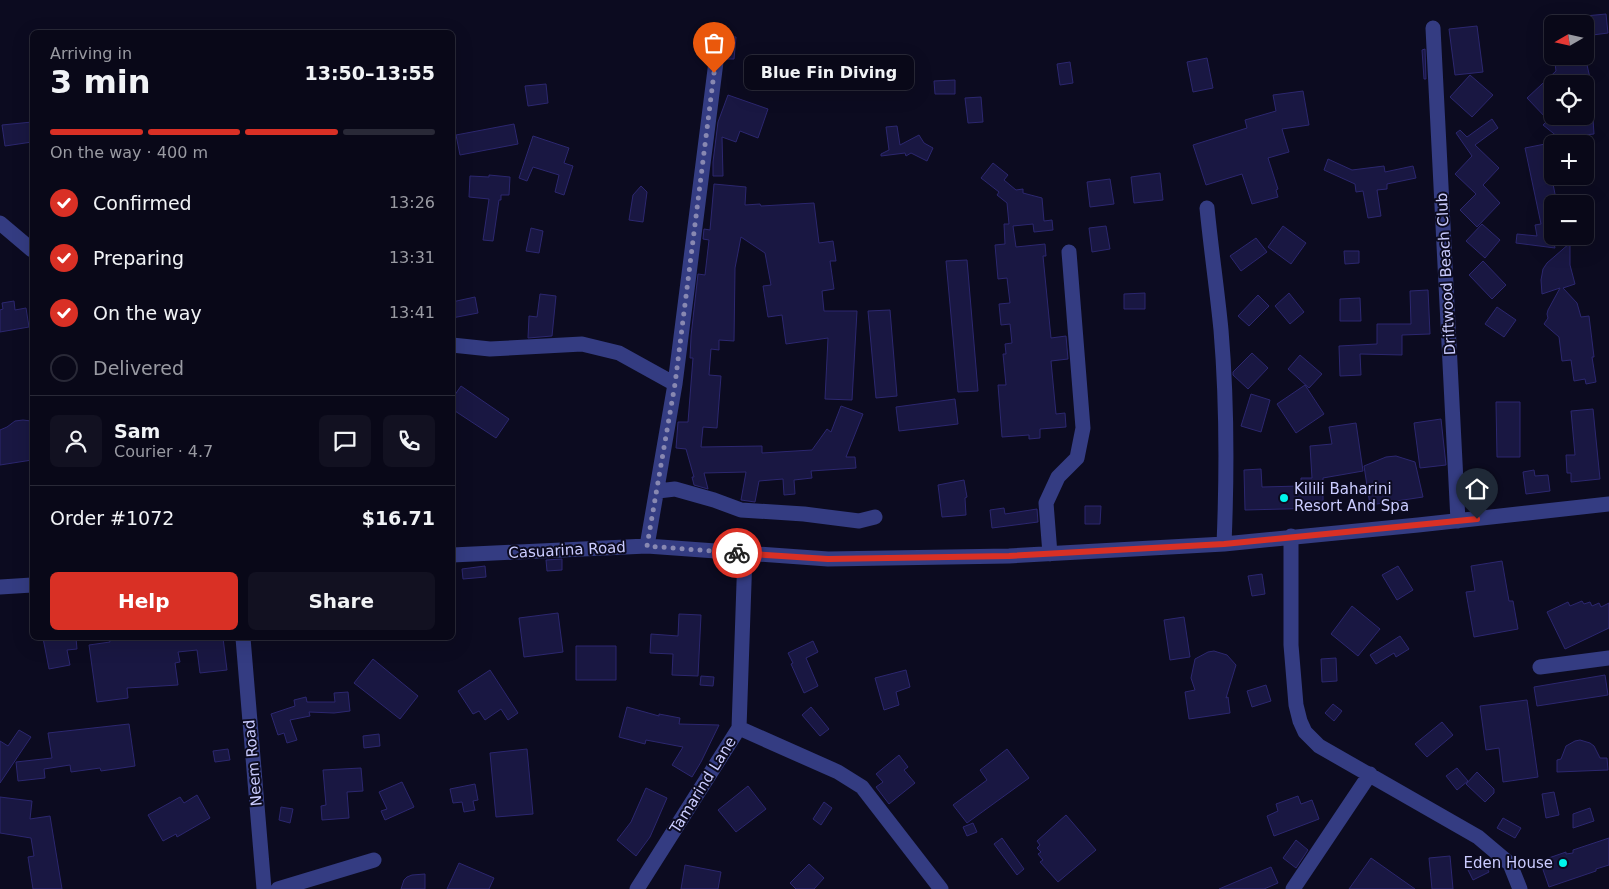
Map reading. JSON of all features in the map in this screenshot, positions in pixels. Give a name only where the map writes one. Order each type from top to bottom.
[{"type":"street","name":"Driftwood Beach Club","points":[[1433,28],[1458,521]]},
{"type":"street","points":[[647,546],[675,384],[717,54]]},
{"type":"street","points":[[1207,208],[1221,330],[1224,386],[1226,493],[1224,544]]},
{"type":"street","points":[[0,223],[30,248]]},
{"type":"street","points":[[1050,554],[1046,503],[1058,477],[1077,458],[1083,428],[1069,252]]},
{"type":"street","points":[[455,345],[490,349],[582,344],[619,353],[675,384]]},
{"type":"street","points":[[658,491],[675,489],[741,510],[804,514],[860,521],[875,517]]},
{"type":"street","name":"Casuarina Road","points":[[455,555],[647,546],[828,559],[944,558],[1050,554],[1224,544],[1609,504]]},
{"type":"street","points":[[1291,536],[1291,644],[1296,705],[1305,732],[1318,746],[1478,836],[1510,864],[1520,889]]},
{"type":"street","name":"Tamarind Lane","points":[[637,889],[739,728],[745,554]]},
{"type":"street","points":[[0,587],[30,585]]},
{"type":"street","name":"Neem Road","points":[[243,640],[264,889]]},
{"type":"street","points":[[1540,668],[1609,658]]},
{"type":"street","points":[[739,728],[838,772],[862,787],[941,889]]},
{"type":"street","points":[[1293,889],[1370,774]]},
{"type":"street","points":[[278,889],[374,860]]},
{"type":"building","points":[[1606,14],[1608,33],[1594,35],[1594,15]]},
{"type":"building","points":[[1477,26],[1483,72],[1455,75],[1449,29]]},
{"type":"building","points":[[724,36],[736,37],[734,59],[726,59],[726,51],[723,47]]},
{"type":"building","points":[[1425,49],[1426,79],[1424,79],[1422,50]]},
{"type":"building","points":[[1207,58],[1213,88],[1193,92],[1187,62]]},
{"type":"building","points":[[1070,62],[1073,83],[1060,85],[1057,64]]},
{"type":"building","points":[[1555,65],[1587,65],[1589,75],[1552,75],[1556,71]]},
{"type":"building","points":[[1470,75],[1493,95],[1472,117],[1450,97]]},
{"type":"building","points":[[955,80],[955,94],[935,94],[934,81]]},
{"type":"building","points":[[1544,82],[1544,116],[1527,98]]},
{"type":"building","points":[[546,84],[548,103],[528,106],[525,86]]},
{"type":"building","points":[[1303,91],[1309,125],[1282,129],[1289,152],[1268,158],[1278,189],[1276,190],[1278,197],[1252,204],[1242,174],[1206,185],[1193,145],[1247,128],[1245,120],[1276,111],[1273,95]]},
{"type":"building","points":[[728,95],[768,109],[758,138],[740,131],[736,142],[722,137],[723,176],[713,176],[718,122]]},
{"type":"building","points":[[981,97],[983,122],[968,123],[965,98]]},
{"type":"building","points":[[1492,119],[1498,128],[1475,145],[1499,168],[1483,185],[1500,203],[1477,227],[1460,210],[1476,194],[1455,174],[1472,156],[1456,133],[1460,130],[1467,137]]},
{"type":"building","points":[[30,122],[30,142],[5,146],[2,125]]},
{"type":"building","points":[[514,124],[518,144],[460,155],[456,135]]},
{"type":"building","points":[[1543,125],[1593,125],[1594,134],[1556,135]]},
{"type":"building","points":[[897,126],[900,145],[919,135],[924,143],[933,148],[927,161],[911,153],[906,156],[905,153],[881,156],[881,154],[889,150],[886,127]]},
{"type":"building","points":[[533,136],[569,148],[564,163],[573,166],[564,195],[555,192],[559,175],[533,167],[527,181],[519,178]]},
{"type":"building","points":[[1544,144],[1544,185],[1553,185],[1555,195],[1544,195],[1544,245],[1554,245],[1555,248],[1516,243],[1517,234],[1537,236],[1535,225],[1541,224],[1525,148]]},
{"type":"building","points":[[1328,159],[1352,170],[1384,166],[1385,172],[1413,166],[1416,178],[1387,184],[1387,189],[1377,190],[1381,216],[1368,218],[1363,191],[1356,192],[1355,184],[1324,170]]},
{"type":"building","points":[[993,163],[1008,175],[1004,180],[1016,190],[1023,189],[1023,193],[1042,198],[1044,221],[1052,220],[1053,230],[1034,232],[1033,224],[1013,226],[1016,247],[1045,244],[1046,256],[1043,256],[1051,338],[1066,336],[1068,359],[1051,361],[1056,414],[1065,413],[1066,427],[1040,429],[1040,438],[1029,439],[1029,435],[1002,437],[998,385],[1006,385],[1003,354],[1006,354],[1005,344],[1012,343],[1010,324],[1001,325],[999,304],[1010,303],[1007,278],[998,279],[995,245],[1005,244],[1004,224],[1009,224],[1007,203],[997,195],[999,192],[981,178]]},
{"type":"building","points":[[1160,173],[1163,200],[1134,203],[1131,177]]},
{"type":"building","points":[[489,175],[510,177],[509,195],[501,195],[501,200],[499,200],[493,241],[483,240],[489,199],[469,197],[470,176],[489,177]]},
{"type":"building","points":[[1110,179],[1114,204],[1090,207],[1087,182]]},
{"type":"building","points":[[714,184],[746,187],[745,205],[814,203],[819,243],[833,241],[836,261],[830,261],[834,289],[822,291],[824,311],[857,311],[852,400],[825,399],[828,338],[786,344],[782,315],[768,317],[763,286],[771,285],[765,253],[741,237],[735,268],[734,341],[719,340],[719,350],[711,349],[709,375],[721,376],[717,428],[703,427],[701,447],[762,446],[762,453],[812,450],[827,429],[831,432],[841,406],[863,414],[846,457],[855,457],[856,468],[811,471],[812,478],[794,480],[795,494],[784,495],[783,479],[759,481],[755,502],[741,500],[746,472],[704,473],[708,489],[694,485],[692,477],[694,477],[686,449],[676,448],[678,422],[688,422],[693,358],[690,358],[691,336],[698,274],[705,275],[709,240],[703,239],[704,229],[710,230]]},
{"type":"building","points":[[641,186],[647,192],[643,222],[629,220],[633,195]]},
{"type":"building","points":[[1482,224],[1500,240],[1485,258],[1466,241]]},
{"type":"building","points":[[1106,226],[1110,249],[1092,252],[1089,228]]},
{"type":"building","points":[[1283,226],[1306,243],[1291,264],[1268,247]]},
{"type":"building","points":[[531,228],[543,231],[539,253],[526,251]]},
{"type":"building","points":[[1256,238],[1267,252],[1241,271],[1230,256]]},
{"type":"building","points":[[1570,245],[1570,265],[1575,284],[1563,288],[1577,303],[1581,317],[1589,316],[1596,382],[1586,384],[1585,379],[1574,381],[1571,360],[1562,361],[1559,337],[1544,324],[1548,318],[1548,310],[1560,288],[1542,294],[1541,280],[1543,269],[1547,263]]},
{"type":"building","points":[[1344,251],[1359,251],[1359,263],[1345,264]]},
{"type":"building","points":[[967,260],[978,391],[958,392],[946,261]]},
{"type":"building","points":[[1483,261],[1506,285],[1492,299],[1469,275]]},
{"type":"building","points":[[1428,290],[1430,334],[1402,335],[1402,355],[1360,354],[1361,375],[1340,376],[1339,346],[1377,344],[1377,324],[1411,324],[1410,291]]},
{"type":"building","points":[[1145,293],[1145,309],[1124,309],[1124,294]]},
{"type":"building","points":[[1289,293],[1304,312],[1290,324],[1275,306]]},
{"type":"building","points":[[540,294],[556,296],[552,336],[528,338],[529,316],[537,317]]},
{"type":"building","points":[[1258,295],[1269,306],[1249,326],[1238,316]]},
{"type":"building","points":[[475,297],[478,313],[455,317],[455,301]]},
{"type":"building","points":[[1360,298],[1361,321],[1340,321],[1340,299]]},
{"type":"building","points":[[14,301],[15,310],[26,308],[29,327],[0,332],[0,310],[3,309],[2,303]]},
{"type":"building","points":[[1497,307],[1516,320],[1504,337],[1485,324]]},
{"type":"building","points":[[890,310],[897,396],[876,398],[868,311]]},
{"type":"building","points":[[1252,353],[1268,368],[1248,389],[1233,375],[1233,372]]},
{"type":"building","points":[[1300,355],[1322,374],[1309,388],[1288,369]]},
{"type":"building","points":[[1305,385],[1324,414],[1296,433],[1277,404]]},
{"type":"building","points":[[461,386],[509,419],[496,438],[455,411],[455,395]]},
{"type":"building","points":[[1251,394],[1270,400],[1261,432],[1241,426]]},
{"type":"building","points":[[955,399],[958,424],[899,431],[896,407]]},
{"type":"building","points":[[1496,402],[1520,402],[1520,457],[1497,457]]},
{"type":"building","points":[[1593,409],[1600,479],[1571,482],[1571,473],[1567,473],[1566,455],[1575,455],[1571,411]]},
{"type":"building","points":[[1441,419],[1446,465],[1420,468],[1414,423]]},
{"type":"building","points":[[15,421],[30,421],[30,460],[0,465],[0,430]]},
{"type":"building","points":[[1356,423],[1363,471],[1323,478],[1323,508],[1245,510],[1244,470],[1261,469],[1262,487],[1301,486],[1301,478],[1312,478],[1310,446],[1332,444],[1329,427]]},
{"type":"building","points":[[1396,456],[1415,462],[1423,497],[1370,505],[1364,466],[1386,457]]},
{"type":"building","points":[[1534,470],[1535,476],[1548,475],[1550,491],[1526,494],[1523,472]]},
{"type":"building","points":[[964,480],[967,497],[965,498],[966,515],[942,517],[938,485]]},
{"type":"building","points":[[1085,506],[1101,506],[1100,524],[1085,524]]},
{"type":"building","points":[[1004,508],[1005,514],[1037,509],[1038,522],[992,528],[990,510]]},
{"type":"building","points":[[562,559],[562,570],[547,571],[546,560]]},
{"type":"building","points":[[1502,561],[1509,601],[1513,601],[1518,629],[1474,637],[1466,592],[1475,591],[1471,566]]},
{"type":"building","points":[[485,566],[486,577],[463,579],[462,569]]},
{"type":"building","points":[[1398,566],[1413,590],[1397,600],[1382,575]]},
{"type":"building","points":[[1262,574],[1265,594],[1252,596],[1248,576]]},
{"type":"building","points":[[1582,601],[1584,604],[1590,602],[1592,606],[1599,603],[1601,607],[1609,603],[1609,628],[1565,649],[1547,612],[1568,602],[1570,606]]},
{"type":"building","points":[[1352,606],[1380,629],[1358,656],[1331,634]]},
{"type":"building","points":[[558,613],[563,652],[524,657],[519,618]]},
{"type":"building","points":[[679,614],[701,615],[698,676],[672,675],[673,654],[650,653],[651,634],[678,636]]},
{"type":"building","points":[[1184,617],[1190,657],[1170,660],[1164,620]]},
{"type":"building","points":[[1400,636],[1409,649],[1396,657],[1394,653],[1376,664],[1370,655]]},
{"type":"building","points":[[43,640],[76,640],[77,649],[67,650],[70,665],[49,669]]},
{"type":"building","points":[[110,640],[223,640],[227,670],[200,673],[197,650],[178,652],[180,662],[175,663],[178,685],[127,688],[128,698],[97,702],[89,645],[110,642]]},
{"type":"building","points":[[813,641],[818,652],[806,658],[818,686],[804,693],[788,653]]},
{"type":"building","points":[[576,646],[616,646],[616,680],[576,680]]},
{"type":"building","points":[[1214,651],[1227,655],[1236,665],[1226,698],[1228,697],[1230,713],[1189,719],[1185,692],[1195,690],[1191,678],[1195,659]]},
{"type":"building","points":[[1336,658],[1337,681],[1322,682],[1321,659]]},
{"type":"building","points":[[373,659],[418,696],[400,719],[354,683]]},
{"type":"building","points":[[490,670],[518,713],[508,720],[501,709],[485,720],[479,711],[473,714],[458,691]]},
{"type":"building","points":[[906,670],[910,687],[896,692],[899,705],[884,710],[875,678]]},
{"type":"building","points":[[1605,675],[1608,695],[1537,706],[1534,687]]},
{"type":"building","points":[[701,676],[714,677],[713,686],[700,685]]},
{"type":"building","points":[[1266,685],[1271,701],[1252,707],[1247,691]]},
{"type":"building","points":[[348,692],[350,711],[334,713],[309,712],[310,716],[290,720],[297,740],[287,743],[284,733],[278,735],[271,714],[295,706],[294,700],[306,697],[307,702],[335,702],[334,693]]},
{"type":"building","points":[[1527,700],[1538,777],[1503,782],[1499,748],[1486,750],[1480,706]]},
{"type":"building","points":[[1333,704],[1342,711],[1334,721],[1325,713]]},
{"type":"building","points":[[627,707],[659,716],[659,714],[680,718],[679,724],[719,725],[692,777],[672,765],[683,747],[646,740],[645,744],[619,737]]},
{"type":"building","points":[[811,707],[829,729],[820,736],[802,715]]},
{"type":"building","points":[[1442,722],[1453,735],[1427,757],[1415,744]]},
{"type":"building","points":[[129,724],[135,766],[101,771],[100,768],[71,772],[70,765],[44,769],[45,778],[18,781],[16,762],[52,758],[48,733]]},
{"type":"building","points":[[19,730],[31,737],[0,783],[0,741],[8,746]]},
{"type":"building","points":[[379,734],[380,746],[364,748],[363,736]]},
{"type":"building","points":[[1580,740],[1594,746],[1600,758],[1607,758],[1608,770],[1557,772],[1557,760],[1561,759],[1566,746]]},
{"type":"building","points":[[228,749],[230,760],[215,762],[213,751]]},
{"type":"building","points":[[527,749],[533,814],[496,817],[490,753]]},
{"type":"building","points":[[1007,749],[1029,778],[967,823],[953,805],[987,780],[980,770]]},
{"type":"building","points":[[899,755],[908,767],[904,770],[915,783],[889,804],[876,787],[883,782],[876,774]]},
{"type":"building","points":[[361,768],[363,791],[347,792],[349,818],[322,820],[321,806],[326,805],[323,770]]},
{"type":"building","points":[[1457,768],[1468,781],[1457,790],[1446,776]]},
{"type":"building","points":[[1477,772],[1494,789],[1494,793],[1485,802],[1466,784]]},
{"type":"building","points":[[402,782],[414,807],[385,820],[381,811],[387,809],[379,792]]},
{"type":"building","points":[[475,784],[478,800],[473,801],[475,810],[464,812],[462,802],[453,803],[450,789]]},
{"type":"building","points":[[748,786],[766,809],[736,832],[718,810]]},
{"type":"building","points":[[646,788],[667,798],[650,837],[636,856],[617,840],[631,822]]},
{"type":"building","points":[[1554,792],[1559,815],[1546,818],[1542,794]]},
{"type":"building","points":[[197,795],[210,818],[177,837],[176,834],[163,841],[148,815],[180,797],[184,803]]},
{"type":"building","points":[[1298,796],[1301,804],[1312,800],[1319,819],[1274,836],[1267,816],[1278,811],[1276,804]]},
{"type":"building","points":[[0,797],[32,801],[30,819],[50,816],[62,889],[33,889],[28,857],[34,856],[31,838],[0,833]]},
{"type":"building","points":[[824,802],[832,808],[821,825],[813,819]]},
{"type":"building","points":[[281,807],[293,809],[290,823],[279,820]]},
{"type":"building","points":[[1590,808],[1594,821],[1573,828],[1573,814]]},
{"type":"building","points":[[1066,815],[1096,850],[1058,882],[1040,862],[1043,860],[1038,854],[1041,852],[1037,848],[1040,845],[1037,841]]},
{"type":"building","points":[[1503,818],[1521,828],[1515,838],[1497,828]]},
{"type":"building","points":[[973,823],[977,832],[967,836],[963,827]]},
{"type":"building","points":[[1002,838],[1024,869],[1017,875],[994,844]]},
{"type":"building","points":[[1609,838],[1609,865],[1549,887],[1540,861],[1566,852],[1566,854],[1573,853],[1573,850]]},
{"type":"building","points":[[1296,840],[1308,850],[1296,868],[1283,858]]},
{"type":"building","points":[[1450,856],[1453,889],[1432,889],[1429,858]]},
{"type":"building","points":[[1371,858],[1415,889],[1349,889]]},
{"type":"building","points":[[1483,860],[1489,872],[1473,880],[1467,868]]},
{"type":"building","points":[[459,863],[494,878],[489,889],[447,889]]},
{"type":"building","points":[[809,864],[824,878],[814,889],[796,889],[790,883]]},
{"type":"building","points":[[685,865],[721,872],[718,889],[681,889]]},
{"type":"building","points":[[1271,867],[1278,883],[1264,889],[1219,889]]},
{"type":"building","points":[[425,874],[425,889],[401,889],[407,877]]},
{"type":"way so far","points":[[714,73],[675,384],[647,546],[737,553]]},
{"type":"place","name":"Blue Fin Diving","points":[[714,73]]},
{"type":"place","name":"Kilili Baharini Resort And Spa","points":[[1284,498]]},
{"type":"place","name":"Eden House","points":[[1563,863]]},
{"type":"route","points":[[737,553],[828,559],[1009,556],[1224,544],[1477,519]]}]
